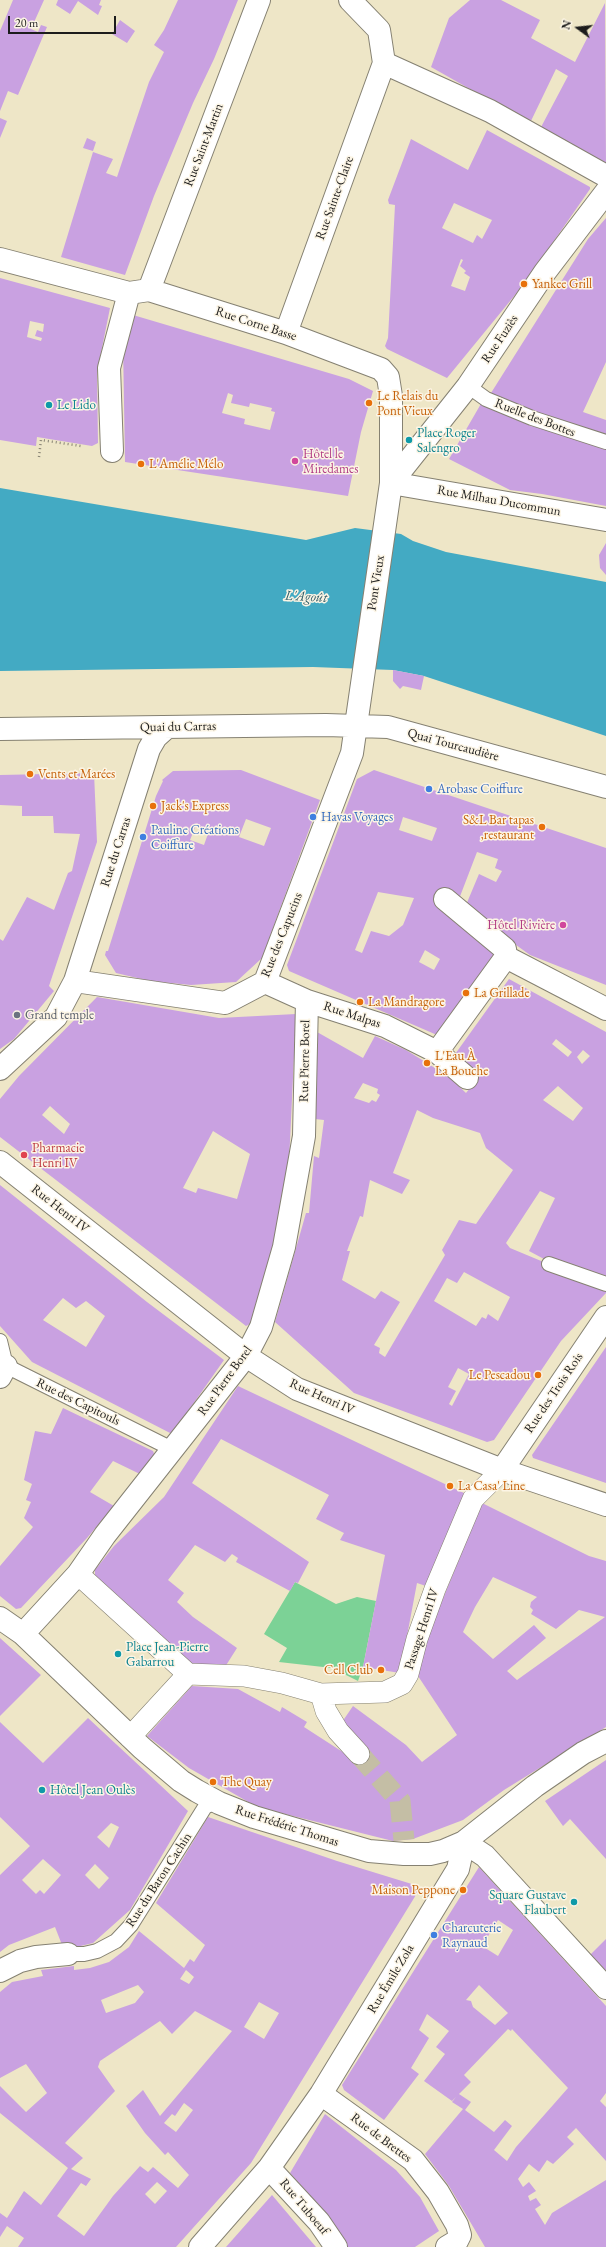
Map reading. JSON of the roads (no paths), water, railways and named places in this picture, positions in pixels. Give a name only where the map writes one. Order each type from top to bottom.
[{"type":"street","name":"Rue Saint-Martin","points":[[112,451],[109,368],[259,0]]},
{"type":"street","name":"Rue Sainte-Claire","points":[[286,333],[384,63],[379,30],[350,0]]},
{"type":"street","points":[[384,63],[490,111],[606,176]]},
{"type":"street","name":"Rue Fuziès","points":[[390,490],[468,386],[545,272],[606,192]]},
{"type":"street","name":"Rue Corne Basse","points":[[0,259],[139,292],[286,333],[381,369],[388,377],[391,396],[390,490]]},
{"type":"street","name":"Rue Milhau Ducommun","points":[[390,490],[606,520]]},
{"type":"street","name":"Pont Vieux","points":[[356,726],[363,668],[390,490]]},
{"type":"street","name":"Quai du Carras","points":[[0,729],[356,726]]},
{"type":"street","name":"Quai Tourcaudière","points":[[356,726],[388,727],[606,787]]},
{"type":"street","name":"Rue des Capucins","points":[[75,981],[225,1003],[265,982],[352,753],[356,726]]},
{"type":"street","name":"Rue du Carras","points":[[0,1069],[56,1016],[75,981],[149,749],[156,737],[166,728]]},
{"type":"street","points":[[437,1052],[506,958],[505,949],[445,899]]},
{"type":"street","points":[[506,958],[606,1009]]},
{"type":"street","name":"Rue Malpas","points":[[265,982],[307,1001],[385,1026],[437,1052],[467,1078]]},
{"type":"street","name":"Rue Pierre Borel","points":[[22,1634],[78,1574],[105,1535],[174,1450],[246,1356],[261,1327],[284,1247],[304,1136],[307,1001]]},
{"type":"street","name":"Rue Henri IV","points":[[0,1162],[246,1356],[297,1389],[502,1470],[606,1505]]},
{"type":"street","name":"Rue des Trois Rois","points":[[502,1470],[606,1317]]},
{"type":"street","name":"Passage Henri IV","points":[[188,1674],[244,1676],[282,1683],[321,1694],[385,1692],[402,1684],[408,1674],[417,1640],[435,1589],[470,1505],[473,1499],[502,1470]]},
{"type":"street","points":[[0,1618],[22,1634],[130,1737],[188,1674],[78,1574]]},
{"type":"street","points":[[321,1694],[326,1711],[338,1731],[359,1754]]},
{"type":"street","name":"Rue Frédéric Thomas","points":[[130,1737],[181,1781],[219,1803],[276,1824],[358,1848],[404,1847],[437,1852],[464,1842]]},
{"type":"street","points":[[606,1742],[584,1753],[535,1786],[464,1842],[485,1856],[606,1988]]},
{"type":"street","name":"Rue Émile Zola","points":[[200,2247],[269,2168],[321,2094],[458,1869],[464,1842]]},
{"type":"street","name":"Rue du Baron Cachin","points":[[0,1971],[20,1961],[36,1957],[68,1954]]},
{"type":"street","name":"Rue de Brettes","points":[[321,2094],[413,2160],[438,2192],[457,2225],[460,2235],[457,2241],[447,2247]]},
{"type":"street","name":"Rue Tuboeuf","points":[[269,2168],[315,2217],[336,2247]]},
{"type":"lane","name":"Ruelle des Bottes","points":[[468,386],[486,399],[532,418],[606,442]]},
{"type":"lane","points":[[549,1264],[606,1284]]},
{"type":"lane","name":"Rue des Capitouls","points":[[0,1341],[3,1372],[174,1450]]},
{"type":"lane","name":"Rue du Baron Cachin","points":[[68,1954],[84,1954],[97,1951],[116,1941],[126,1930],[205,1807],[211,1804],[219,1803]]},
{"type":"water","name":"L'Agoût","points":[[0,488],[306,540],[355,528],[401,534],[413,541],[446,552],[606,582],[606,736],[424,676],[393,670],[313,667],[0,671]]},
{"type":"tunnel","points":[[359,1754],[400,1801],[404,1840]]},
{"type":"place","name":"Yankee Grill","points":[[524,284]]},
{"type":"place","name":"Le Relais du Pont Vieux","points":[[369,403]]},
{"type":"place","name":"Le Lido","points":[[49,405]]},
{"type":"place","name":"Place Roger Salengro","points":[[409,440]]},
{"type":"place","name":"Hôtel le Miredames","points":[[295,461]]},
{"type":"place","name":"L'Amélie Mélo","points":[[141,464]]},
{"type":"place","name":"Vents et Marées","points":[[30,774]]},
{"type":"place","name":"Arobase Coiffure","points":[[429,789]]},
{"type":"place","name":"Jack's Express","points":[[153,806]]},
{"type":"place","name":"Havas Voyages","points":[[313,817]]},
{"type":"place","name":"S&L Bar tapas ,restaurant","points":[[542,827]]},
{"type":"place","name":"Pauline Créations Coiffure","points":[[143,837]]},
{"type":"place","name":"Hôtel Rivière","points":[[563,925]]},
{"type":"place","name":"La Grillade","points":[[466,993]]},
{"type":"place","name":"La Mandragore","points":[[360,1002]]},
{"type":"place","name":"Grand temple","points":[[17,1015]]},
{"type":"place","name":"L'Eau À La Bouche","points":[[427,1063]]},
{"type":"place","name":"Pharmacie Henri IV","points":[[24,1155]]},
{"type":"place","name":"Le Pescadou","points":[[538,1375]]},
{"type":"place","name":"La Casa' Line","points":[[450,1486]]},
{"type":"place","name":"Place Jean-Pierre Gabarrou","points":[[118,1654]]},
{"type":"place","name":"Cell Club","points":[[381,1670]]},
{"type":"place","name":"The Quay","points":[[213,1782]]},
{"type":"place","name":"Hôtel Jean Oulès","points":[[42,1790]]},
{"type":"place","name":"Maison Peppone","points":[[463,1890]]},
{"type":"place","name":"Square Gustave Flaubert","points":[[574,1902]]},
{"type":"place","name":"Charcuterie Raynaud","points":[[434,1935]]}]
